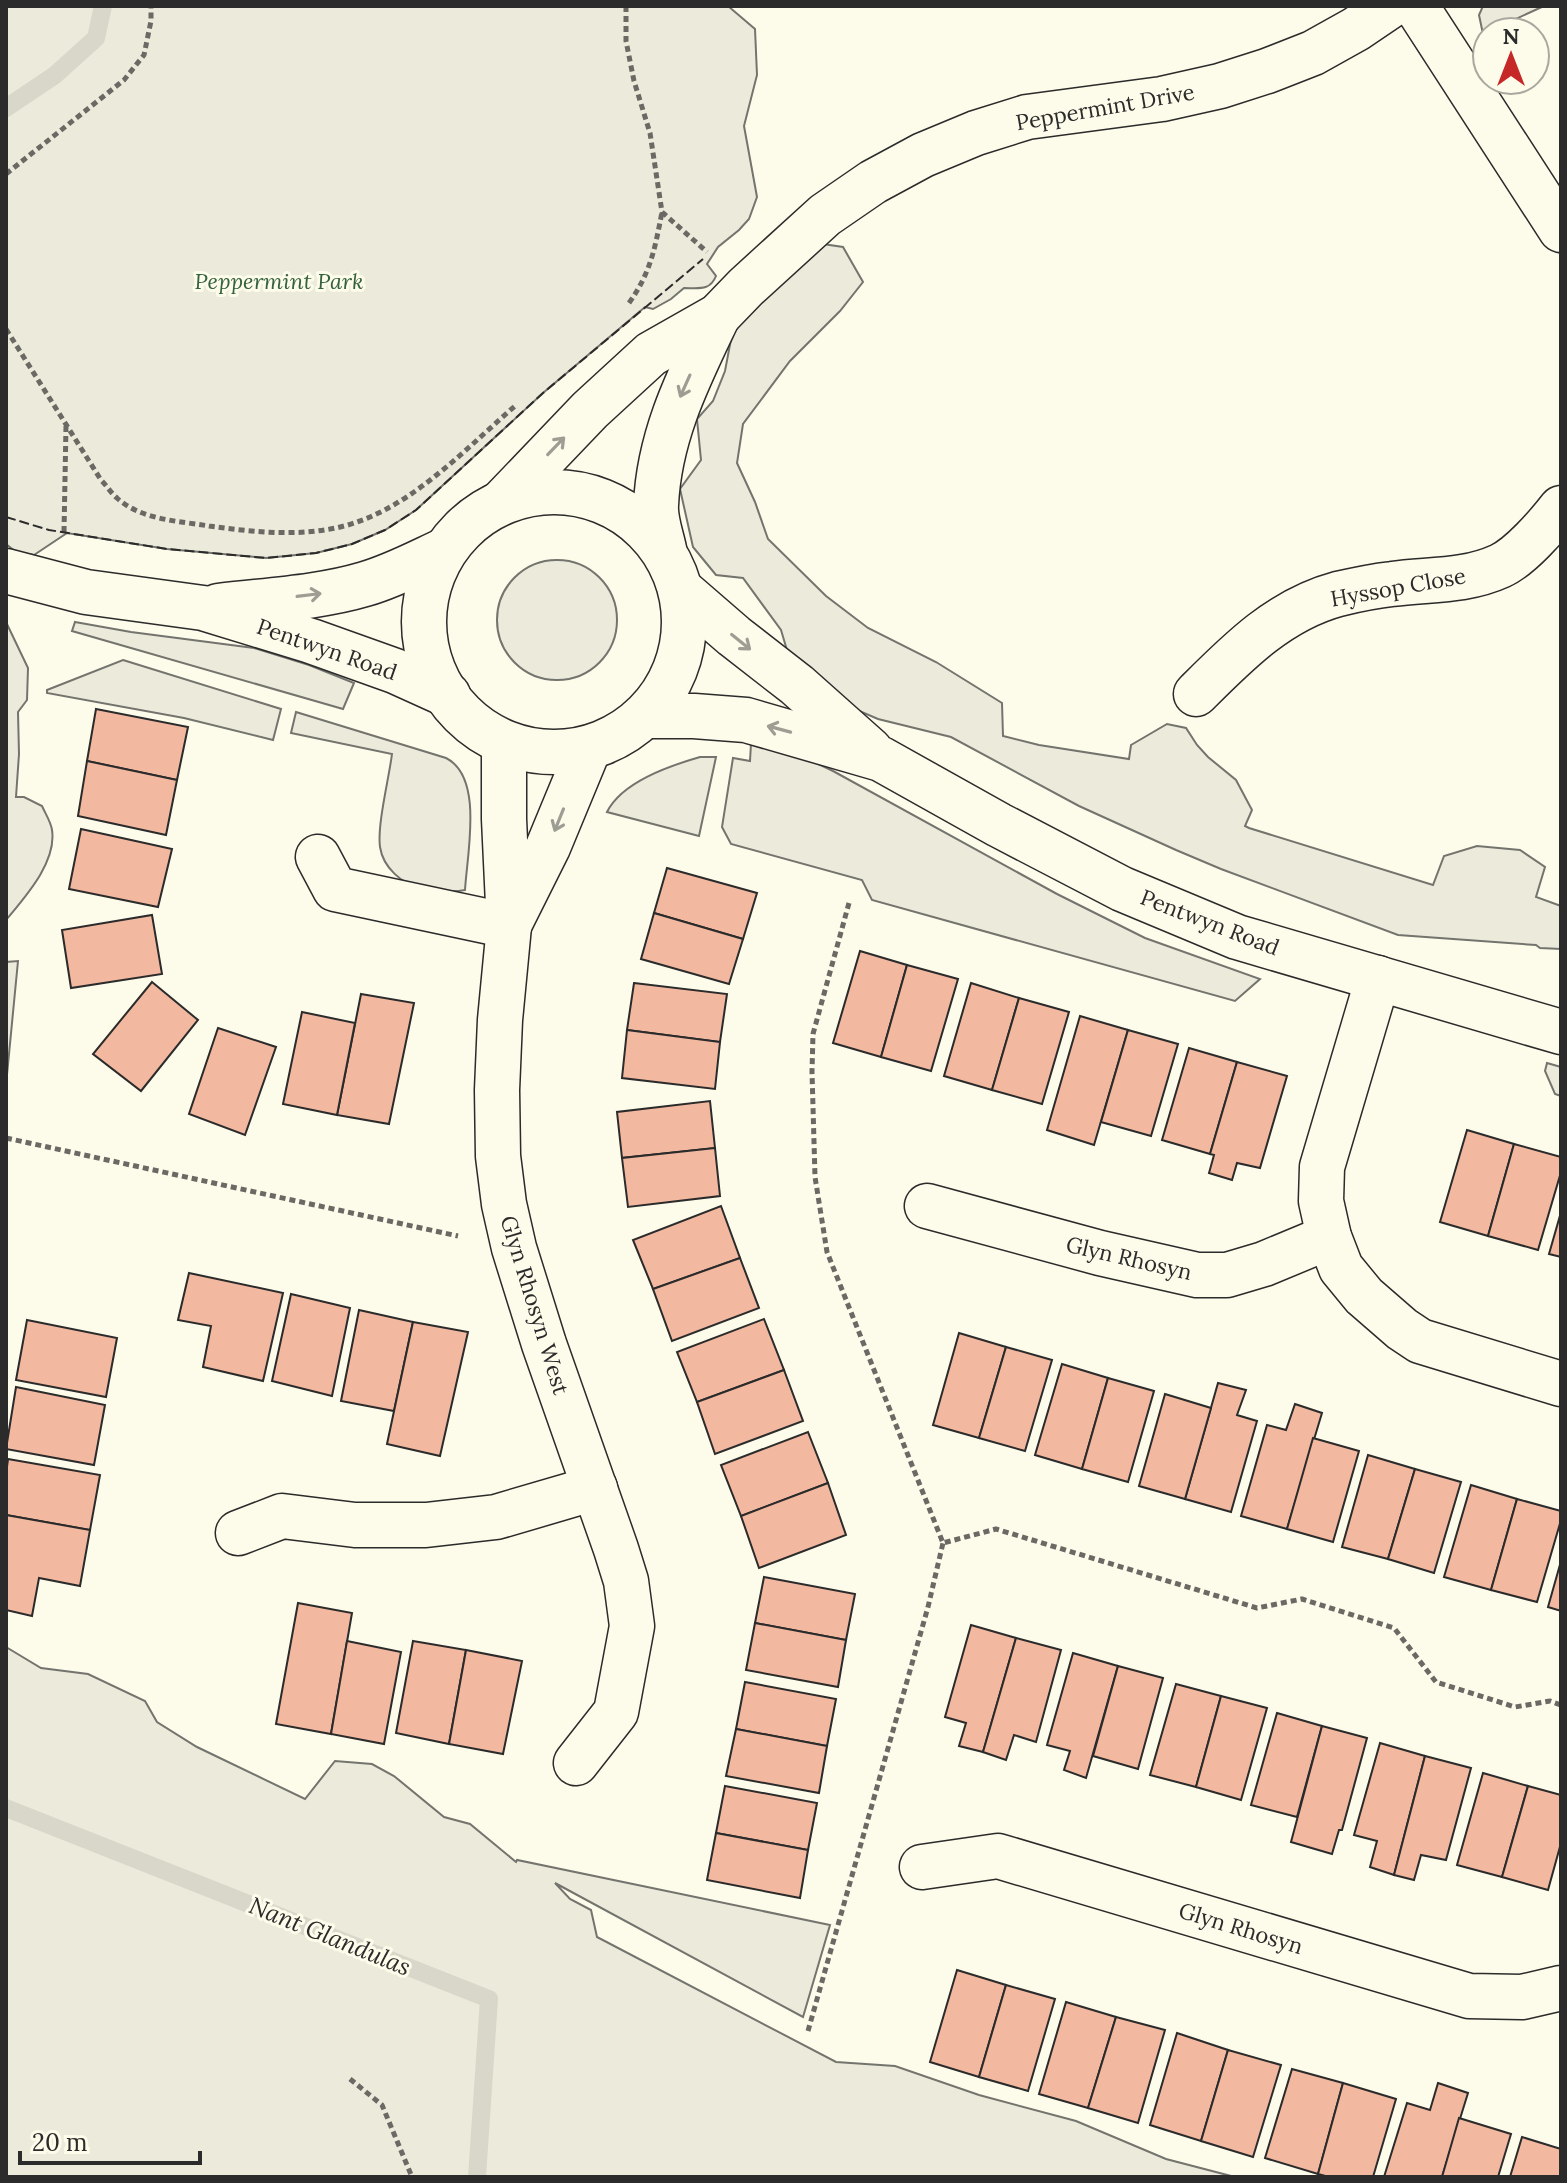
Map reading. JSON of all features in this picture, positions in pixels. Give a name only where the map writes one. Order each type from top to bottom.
[{"type":"street","name":"Peppermint Drive","points":[[502,502],[590,410],[651,354],[732,301],[825,215],[873,182],[923,155],[976,133],[1027,117],[1162,99],[1244,79],[1313,53],[1390,6]]},
{"type":"street","points":[[1416,6],[1561,230]]},
{"type":"street","name":"Peppermint Drive","points":[[664,549],[655,508],[672,416],[732,301]]},
{"type":"street","points":[[546,491],[591,496],[632,516],[664,549],[682,591],[685,636],[672,680],[645,716],[626,731],[589,748],[549,753],[504,743],[461,715],[435,677],[423,624],[428,586],[445,550],[469,522],[502,502],[546,491]]},
{"type":"street","name":"Hyssop Close","points":[[1196,694],[1237,653],[1283,617],[1336,595],[1392,584],[1456,580],[1502,566],[1540,535],[1561,508]]},
{"type":"street","name":"Pentwyn Road","points":[[203,608],[336,592],[382,578],[445,550]]},
{"type":"street","name":"Pentwyn Road","points":[[6,571],[86,592],[203,608],[311,641],[395,671],[448,695]]},
{"type":"street","name":"Pentwyn Road","points":[[682,591],[881,759],[1122,889],[1237,937],[1561,1032]]},
{"type":"street","name":"Pentwyn Road","points":[[645,716],[746,720],[881,759]]},
{"type":"street","name":"Glyn Rhosyn West","points":[[504,743],[509,926],[500,1020],[498,1130],[504,1204],[514,1248],[544,1344],[626,1581],[632,1626],[616,1712],[576,1763]]},
{"type":"street","name":"Glyn Rhosyn West","points":[[509,926],[548,847],[589,748]]},
{"type":"street","points":[[318,857],[335,889],[509,926]]},
{"type":"street","points":[[1378,978],[1322,1167],[1321,1201],[1329,1237],[1341,1268],[1364,1296],[1420,1341],[1561,1384]]},
{"type":"street","name":"Glyn Rhosyn","points":[[927,1206],[1100,1253],[1197,1275],[1227,1275],[1264,1264],[1329,1237]]},
{"type":"street","points":[[238,1533],[282,1516],[355,1525],[426,1525],[496,1517],[595,1488]]},
{"type":"street","name":"Glyn Rhosyn","points":[[922,1867],[998,1856],[1469,1996],[1522,1997],[1561,1988]]},
{"type":"path","points":[[6,174],[124,80],[144,55],[151,6]]},
{"type":"path","points":[[621,313],[639,289],[653,259],[662,212],[650,133],[626,41],[626,6]]},
{"type":"path","points":[[662,212],[732,301]]},
{"type":"path","points":[[6,329],[101,480],[118,499],[138,512],[222,528],[314,532],[364,520],[397,503],[433,476],[526,396]]},
{"type":"path","points":[[64,533],[66,425]]},
{"type":"path","points":[[808,2031],[928,1607],[943,1543],[827,1252],[815,1177],[813,1034],[849,903]]},
{"type":"path","points":[[6,1138],[514,1248]]},
{"type":"path","points":[[943,1543],[996,1529],[1257,1608],[1302,1599],[1394,1628],[1436,1682],[1515,1707],[1550,1701],[1561,1705]]},
{"type":"path","points":[[350,2079],[382,2105],[412,2177]]},
{"type":"green space","name":"Peppermint Park","points":[[6,6],[728,6],[755,29],[757,75],[744,126],[757,197],[749,219],[718,247],[707,264],[716,276],[711,284],[703,288],[684,288],[653,309],[645,307],[543,393],[416,510],[385,530],[352,544],[316,553],[266,558],[167,549],[67,533],[34,555],[16,552],[6,544]]},
{"type":"green space","points":[[1483,6],[1544,6],[1522,16],[1479,15]]},
{"type":"green space","points":[[816,243],[843,247],[863,282],[840,311],[790,361],[743,424],[737,463],[768,539],[826,596],[868,628],[936,662],[1002,703],[1003,736],[1129,759],[1131,745],[1167,724],[1186,728],[1208,757],[1236,780],[1252,810],[1245,826],[1249,828],[1433,885],[1444,856],[1477,846],[1520,850],[1545,867],[1536,897],[1561,906],[1561,949],[1398,935],[1221,869],[1079,806],[951,737],[878,719],[843,704],[789,657],[781,630],[743,578],[716,575],[693,547],[680,489],[701,460],[697,419],[713,401],[725,371],[732,334],[750,309]]},
{"type":"green space","points":[[557,560],[580,564],[600,577],[613,597],[617,620],[613,643],[600,663],[580,676],[557,680],[534,676],[514,663],[501,643],[497,620],[501,597],[514,577],[534,564]]},
{"type":"green space","points":[[6,622],[28,668],[27,700],[18,712],[16,797],[24,797],[42,806],[51,827],[52,842],[50,854],[38,878],[6,920]]},
{"type":"green space","points":[[75,622],[254,648],[354,683],[343,709],[72,631]]},
{"type":"green space","points":[[123,660],[281,709],[273,740],[184,718],[47,693],[47,690]]},
{"type":"green space","points":[[296,712],[446,758],[458,768],[469,799],[470,837],[465,890],[444,891],[415,886],[401,879],[385,861],[380,847],[380,827],[392,754],[291,733]]},
{"type":"green space","points":[[751,744],[795,753],[833,771],[1057,894],[1145,938],[1260,979],[1235,1001],[872,900],[862,880],[731,844],[722,827],[733,758],[750,761]]},
{"type":"green space","points":[[700,757],[716,757],[699,836],[607,812],[614,801],[635,784],[661,770]]},
{"type":"green space","points":[[18,961],[6,1085],[6,962]]},
{"type":"green space","points":[[1547,1063],[1561,1067],[1561,1096],[1555,1094],[1545,1071]]},
{"type":"green space","points":[[6,1647],[41,1668],[88,1674],[145,1701],[157,1722],[197,1747],[305,1799],[335,1761],[372,1764],[394,1776],[444,1817],[470,1824],[516,1862],[830,1925],[803,2017],[555,1883],[570,1899],[591,1910],[597,1937],[836,2062],[895,2066],[979,2095],[1076,2121],[1166,2159],[1235,2177],[6,2177]]},
{"type":"building","points":[[96,709],[188,727],[177,780],[87,761]]},
{"type":"building","points":[[87,761],[177,780],[166,835],[78,816]]},
{"type":"building","points":[[81,829],[172,849],[158,907],[69,889]]},
{"type":"building","points":[[667,868],[757,893],[743,939],[654,913]]},
{"type":"building","points":[[654,913],[743,939],[729,984],[641,959]]},
{"type":"building","points":[[152,915],[162,974],[71,988],[62,930]]},
{"type":"building","points":[[860,951],[907,965],[881,1057],[833,1043]]},
{"type":"building","points":[[907,965],[958,979],[931,1071],[881,1057]]},
{"type":"building","points":[[152,982],[198,1020],[141,1091],[93,1054]]},
{"type":"building","points":[[634,983],[727,994],[720,1042],[627,1030]]},
{"type":"building","points":[[971,983],[1019,998],[992,1090],[944,1076]]},
{"type":"building","points":[[361,994],[414,1003],[389,1124],[337,1115]]},
{"type":"building","points":[[1019,998],[1069,1012],[1042,1104],[992,1090]]},
{"type":"building","points":[[302,1012],[355,1023],[337,1115],[283,1104]]},
{"type":"building","points":[[1080,1016],[1128,1030],[1094,1145],[1047,1130]]},
{"type":"building","points":[[218,1028],[276,1047],[245,1135],[189,1114]]},
{"type":"building","points":[[627,1030],[720,1042],[715,1089],[622,1078]]},
{"type":"building","points":[[1128,1030],[1178,1044],[1151,1136],[1101,1122]]},
{"type":"building","points":[[1189,1048],[1237,1062],[1210,1154],[1162,1140]]},
{"type":"building","points":[[1237,1062],[1287,1076],[1260,1168],[1237,1163],[1232,1180],[1209,1173],[1214,1155],[1210,1154]]},
{"type":"building","points":[[710,1101],[715,1148],[622,1158],[617,1112]]},
{"type":"building","points":[[1467,1130],[1514,1144],[1488,1236],[1440,1222]]},
{"type":"building","points":[[1514,1144],[1561,1157],[1561,1172],[1538,1250],[1488,1236]]},
{"type":"building","points":[[715,1148],[720,1196],[628,1207],[622,1158]]},
{"type":"building","points":[[721,1206],[740,1258],[653,1289],[633,1240]]},
{"type":"building","points":[[1561,1212],[1561,1257],[1549,1254]]},
{"type":"building","points":[[740,1258],[759,1308],[672,1341],[653,1289]]},
{"type":"building","points":[[189,1273],[283,1293],[263,1381],[203,1367],[211,1326],[178,1320]]},
{"type":"building","points":[[291,1294],[350,1308],[332,1396],[272,1381]]},
{"type":"building","points":[[359,1310],[413,1322],[394,1411],[341,1401]]},
{"type":"building","points":[[764,1319],[784,1370],[697,1402],[677,1352]]},
{"type":"building","points":[[27,1320],[117,1338],[106,1397],[16,1380]]},
{"type":"building","points":[[413,1322],[468,1332],[440,1456],[387,1444]]},
{"type":"building","points":[[959,1333],[1006,1347],[979,1438],[933,1425]]},
{"type":"building","points":[[1006,1347],[1052,1360],[1025,1451],[979,1438]]},
{"type":"building","points":[[1062,1364],[1108,1378],[1082,1469],[1035,1455]]},
{"type":"building","points":[[784,1370],[803,1421],[715,1454],[697,1402]]},
{"type":"building","points":[[1108,1378],[1154,1391],[1128,1482],[1082,1469]]},
{"type":"building","points":[[1218,1383],[1246,1390],[1237,1415],[1257,1421],[1231,1512],[1185,1499]]},
{"type":"building","points":[[16,1387],[105,1405],[94,1465],[6,1449]]},
{"type":"building","points":[[1165,1394],[1211,1408],[1185,1499],[1139,1486]]},
{"type":"building","points":[[1295,1404],[1322,1413],[1287,1529],[1241,1516],[1267,1425],[1286,1430]]},
{"type":"building","points":[[808,1432],[828,1483],[741,1516],[721,1465]]},
{"type":"building","points":[[1313,1438],[1359,1451],[1333,1542],[1287,1529]]},
{"type":"building","points":[[1368,1455],[1415,1469],[1388,1559],[1342,1547]]},
{"type":"building","points":[[8,1459],[100,1475],[90,1530],[6,1515]]},
{"type":"building","points":[[1415,1469],[1461,1482],[1434,1573],[1388,1559]]},
{"type":"building","points":[[828,1483],[846,1535],[759,1568],[741,1516]]},
{"type":"building","points":[[1471,1485],[1517,1499],[1491,1590],[1444,1577]]},
{"type":"building","points":[[1517,1499],[1561,1511],[1537,1602],[1491,1590]]},
{"type":"building","points":[[6,1515],[90,1530],[80,1586],[39,1578],[32,1616],[6,1610]]},
{"type":"building","points":[[1561,1561],[1561,1611],[1548,1607]]},
{"type":"building","points":[[764,1577],[855,1594],[846,1640],[755,1623]]},
{"type":"building","points":[[298,1603],[352,1613],[331,1734],[276,1724]]},
{"type":"building","points":[[755,1623],[846,1640],[838,1687],[746,1670]]},
{"type":"building","points":[[971,1625],[1016,1638],[983,1752],[959,1746],[966,1723],[945,1717]]},
{"type":"building","points":[[1016,1638],[1061,1650],[1036,1742],[1014,1735],[1006,1760],[983,1752]]},
{"type":"building","points":[[347,1641],[401,1652],[384,1744],[331,1734]]},
{"type":"building","points":[[413,1641],[466,1650],[449,1744],[396,1733]]},
{"type":"building","points":[[466,1650],[522,1661],[503,1754],[449,1744]]},
{"type":"building","points":[[1073,1653],[1118,1666],[1086,1778],[1064,1770],[1070,1751],[1047,1745]]},
{"type":"building","points":[[1118,1666],[1163,1678],[1138,1769],[1093,1756]]},
{"type":"building","points":[[745,1682],[836,1699],[827,1746],[736,1729]]},
{"type":"building","points":[[1176,1684],[1221,1696],[1196,1787],[1150,1775]]},
{"type":"building","points":[[1221,1696],[1267,1708],[1241,1800],[1196,1787]]},
{"type":"building","points":[[1277,1713],[1322,1726],[1297,1817],[1251,1805]]},
{"type":"building","points":[[1322,1726],[1367,1738],[1342,1830],[1339,1830],[1332,1854],[1291,1842]]},
{"type":"building","points":[[736,1729],[827,1746],[819,1793],[726,1776]]},
{"type":"building","points":[[1380,1743],[1425,1756],[1394,1875],[1370,1867],[1377,1841],[1354,1835]]},
{"type":"building","points":[[1425,1756],[1471,1768],[1446,1860],[1421,1855],[1414,1880],[1394,1875]]},
{"type":"building","points":[[1483,1773],[1528,1786],[1502,1877],[1457,1865]]},
{"type":"building","points":[[725,1786],[817,1803],[808,1850],[716,1833]]},
{"type":"building","points":[[1528,1786],[1561,1795],[1561,1843],[1548,1890],[1502,1877]]},
{"type":"building","points":[[716,1833],[808,1850],[800,1898],[707,1880]]},
{"type":"building","points":[[957,1970],[1006,1985],[979,2077],[930,2062]]},
{"type":"building","points":[[1006,1985],[1055,1999],[1028,2091],[979,2077]]},
{"type":"building","points":[[1066,2002],[1116,2017],[1088,2108],[1039,2094]]},
{"type":"building","points":[[1116,2017],[1165,2030],[1138,2123],[1088,2108]]},
{"type":"building","points":[[1177,2033],[1228,2050],[1201,2141],[1150,2125]]},
{"type":"building","points":[[1228,2050],[1281,2065],[1253,2157],[1201,2141]]},
{"type":"building","points":[[1292,2069],[1343,2083],[1318,2174],[1265,2158]]},
{"type":"building","points":[[1343,2083],[1396,2099],[1373,2177],[1318,2174]]},
{"type":"building","points":[[1438,2083],[1468,2093],[1442,2177],[1384,2177],[1407,2103],[1430,2110]]},
{"type":"building","points":[[1459,2118],[1511,2134],[1498,2177],[1442,2177]]},
{"type":"building","points":[[1522,2137],[1561,2149],[1561,2177],[1510,2177]]},
{"type":"waterway","name":"Nant Glandulas","points":[[6,108],[55,75],[96,38],[103,6]]},
{"type":"waterway","name":"Nant Glandulas","points":[[6,1808],[489,1999],[477,2177]]},
{"type":"fence","points":[[6,517],[49,530],[167,549],[266,558],[316,553],[352,544],[385,530],[416,510],[543,393],[703,259]]}]
